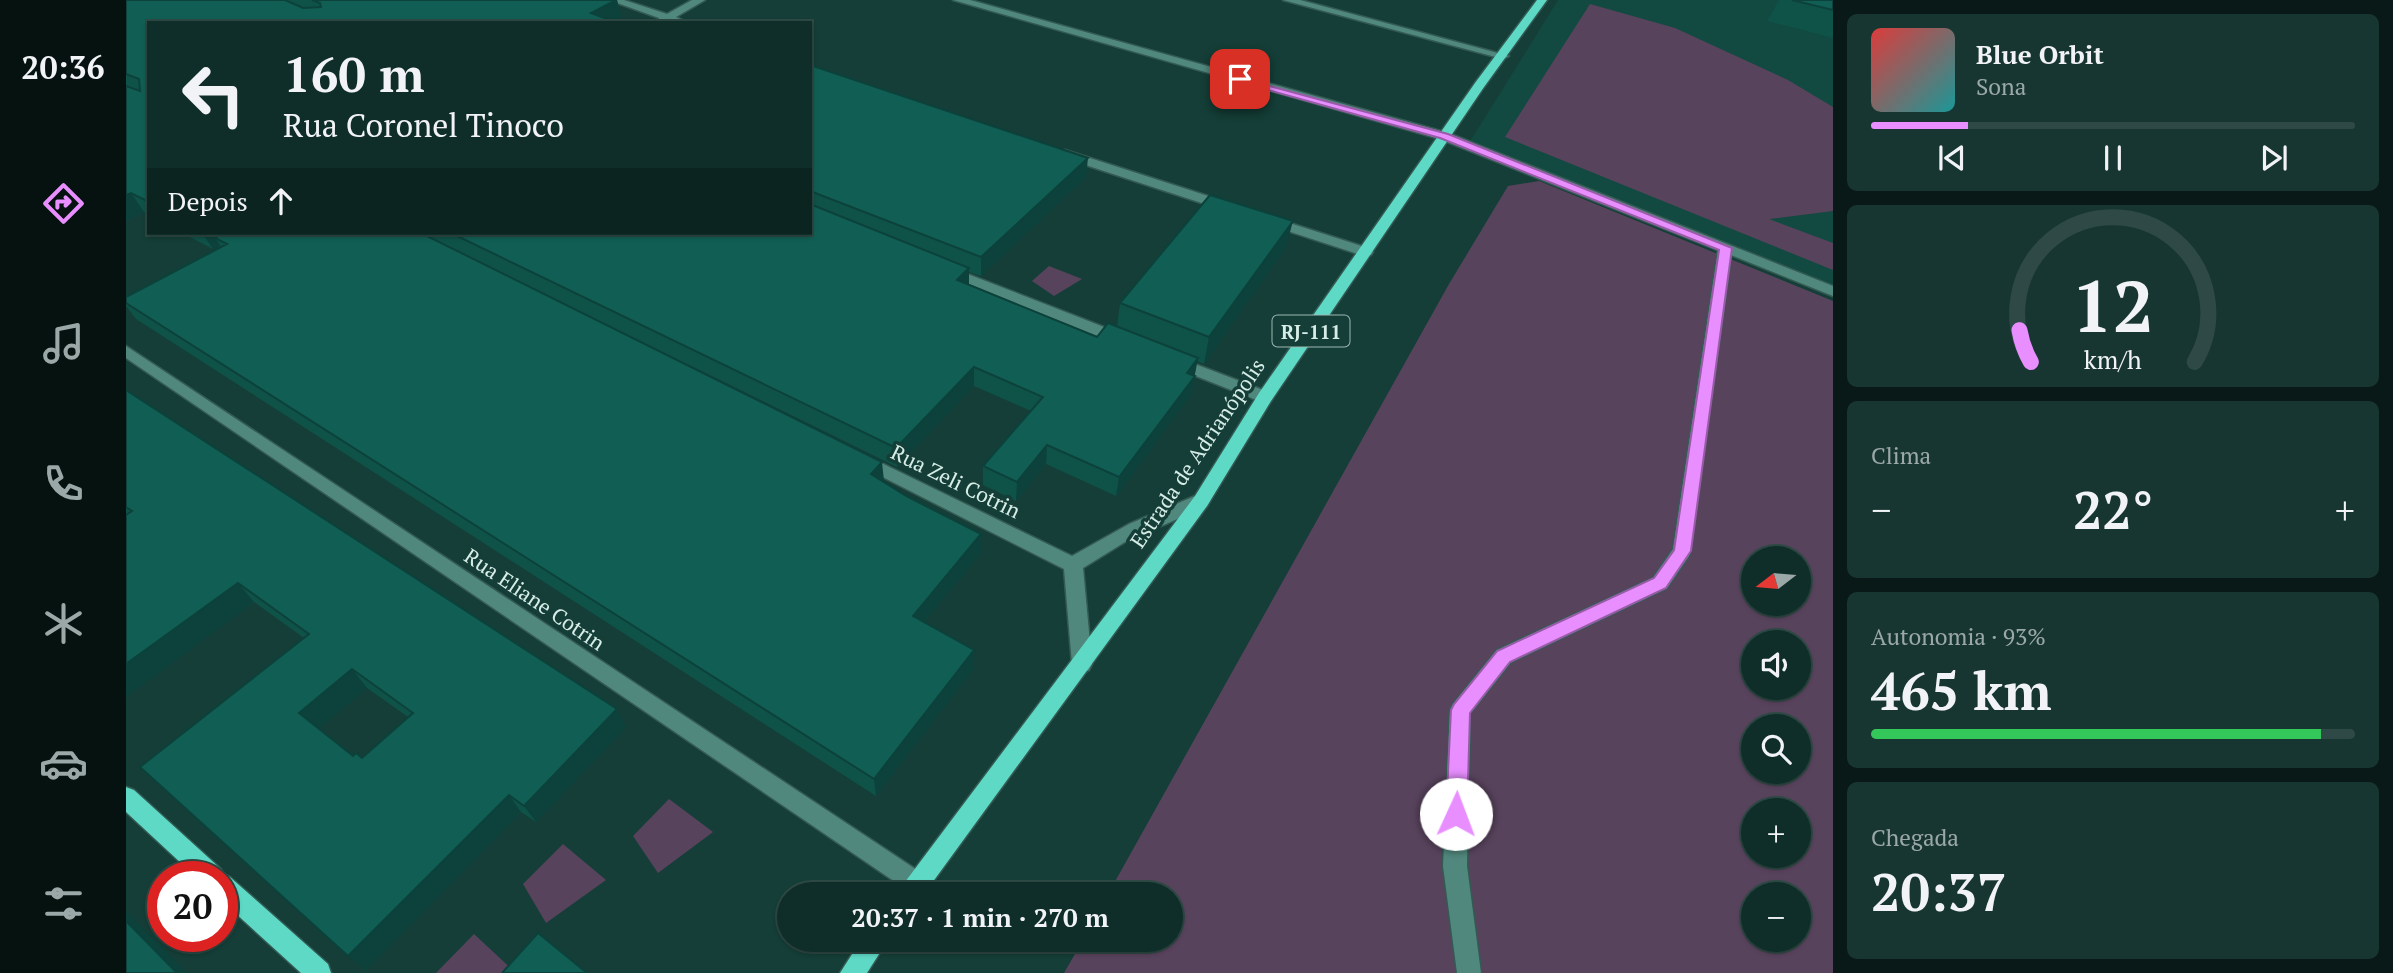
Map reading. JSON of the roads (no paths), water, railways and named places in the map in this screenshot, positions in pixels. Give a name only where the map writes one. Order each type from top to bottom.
[{"type":"main road","name":"Estrada de Adrianópolis","points":[[919,882],[1201,501],[1265,397],[1444,136],[1542,0]]},
{"type":"main road","points":[[126,797],[196,861]]},
{"type":"main road","points":[[238,900],[319,973]]},
{"type":"main road","points":[[852,973],[867,952]]},
{"type":"street","points":[[614,0],[679,21]]},
{"type":"street","points":[[661,21],[700,0]]},
{"type":"street","points":[[958,0],[1444,136],[1833,291]]},
{"type":"street","points":[[1288,0],[1503,55]]},
{"type":"street","points":[[1047,148],[1366,252]]},
{"type":"street","points":[[1469,973],[1455,866],[1460,710],[1504,656],[1660,583],[1682,551],[1725,248]]},
{"type":"street","points":[[927,262],[1135,345]]},
{"type":"street","name":"Rua Eliane Cotrin","points":[[126,351],[904,882]]},
{"type":"street","points":[[1161,356],[1265,397]]},
{"type":"street","name":"Rua Zeli Cotrin","points":[[850,454],[1073,565]]},
{"type":"street","points":[[1082,664],[1073,565],[1151,521],[1201,501]]}]
